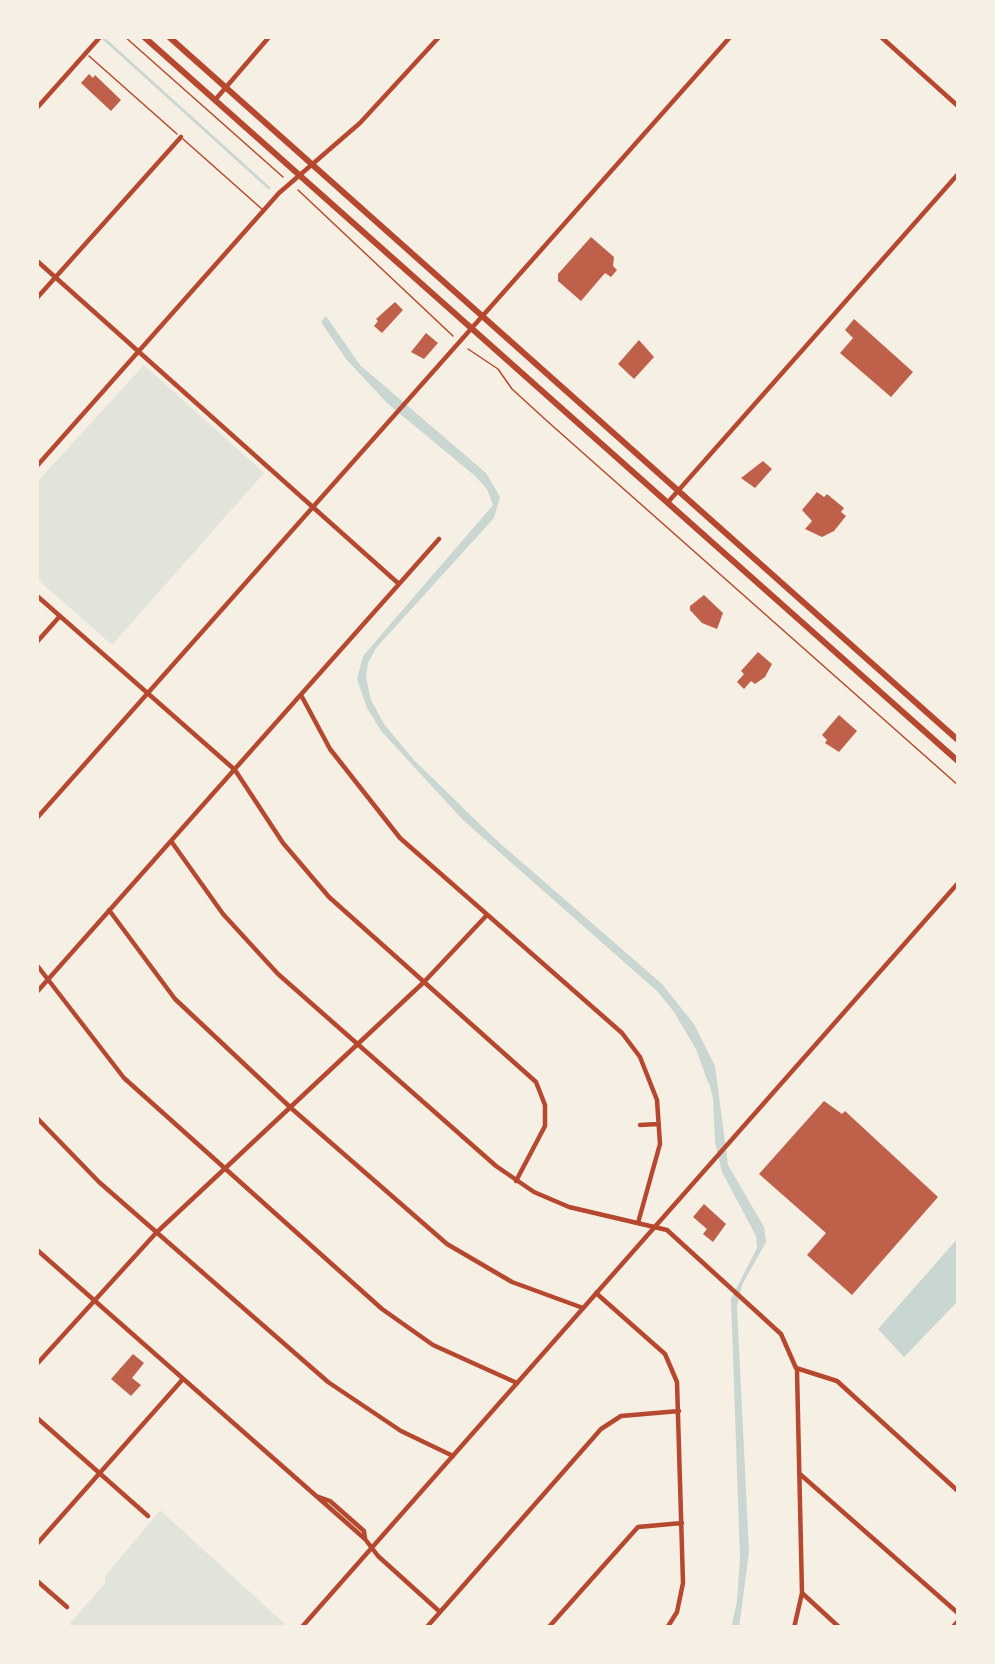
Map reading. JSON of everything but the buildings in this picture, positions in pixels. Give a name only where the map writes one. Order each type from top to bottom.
[{"type":"main road","points":[[143,36],[959,762]]},
{"type":"main road","points":[[168,36],[959,742]]},
{"type":"street","points":[[215,100],[270,36]]},
{"type":"street","points":[[36,467],[279,194],[360,123],[440,36]]},
{"type":"street","points":[[36,819],[731,36]]},
{"type":"street","points":[[880,36],[959,107]]},
{"type":"street","points":[[36,109],[99,38]]},
{"type":"street","points":[[36,299],[181,137]]},
{"type":"street","points":[[668,502],[959,173]]},
{"type":"street","points":[[36,260],[399,584]]},
{"type":"street","points":[[36,993],[439,539]]},
{"type":"street","points":[[36,595],[235,770],[313,880],[530,1075],[542,1093],[545,1126],[516,1181]]},
{"type":"street","points":[[36,643],[60,616]]},
{"type":"street","points":[[301,695],[330,748],[400,838],[622,1033],[650,1078],[661,1144],[638,1223]]},
{"type":"street","points":[[171,841],[242,936],[358,1045],[516,1181],[569,1207],[667,1230],[782,1334],[796,1368],[802,1594],[794,1628]]},
{"type":"street","points":[[301,1628],[959,882]]},
{"type":"street","points":[[110,910],[175,999],[291,1108],[469,1258],[512,1282],[583,1308]]},
{"type":"street","points":[[36,1365],[156,1233],[424,982],[487,915]]},
{"type":"street","points":[[36,964],[124,1078],[408,1330],[517,1383]]},
{"type":"street","points":[[36,1117],[99,1182],[351,1400],[453,1456]]},
{"type":"street","points":[[640,1125],[659,1124]]},
{"type":"street","points":[[36,1249],[373,1546],[378,1556],[440,1612]]},
{"type":"street","points":[[596,1293],[664,1354],[675,1372],[683,1583],[677,1612],[667,1628]]},
{"type":"street","points":[[796,1368],[836,1381],[959,1492]]},
{"type":"street","points":[[36,1545],[183,1379]]},
{"type":"street","points":[[426,1628],[601,1429],[621,1416],[679,1411]]},
{"type":"street","points":[[36,1417],[148,1516]]},
{"type":"street","points":[[799,1473],[959,1617],[952,1628]]},
{"type":"street","points":[[548,1628],[638,1527],[682,1523]]},
{"type":"street","points":[[36,1580],[67,1607]]},
{"type":"street","points":[[802,1594],[840,1628]]},
{"type":"lane","points":[[86,53],[266,208]]},
{"type":"path","points":[[124,36],[282,176]]},
{"type":"path","points":[[296,188],[455,338]]},
{"type":"path","points":[[464,346],[498,369],[547,421],[959,786]]},
{"type":"shaded area","points":[[326,316],[360,365],[486,473],[500,497],[494,518],[376,648],[366,678],[371,700],[414,760],[494,838],[662,984],[694,1024],[715,1066],[728,1165],[764,1227],[766,1242],[742,1285],[737,1307],[749,1552],[739,1628],[731,1628],[740,1558],[731,1299],[757,1248],[756,1236],[722,1172],[713,1098],[703,1061],[657,991],[463,820],[382,732],[367,708],[357,679],[363,656],[493,505],[474,475],[387,403],[346,359],[321,322]]},
{"type":"shaded area","points":[[144,365],[264,473],[112,645],[36,578],[36,483]]},
{"type":"shaded area","points":[[959,1237],[959,1300],[904,1357],[878,1329]]},
{"type":"shaded area","points":[[160,1510],[286,1625],[66,1628]]},
{"type":"waterway","points":[[102,37],[269,188]]},
{"type":"waterway","points":[[698,1050],[709,1081]]}]
